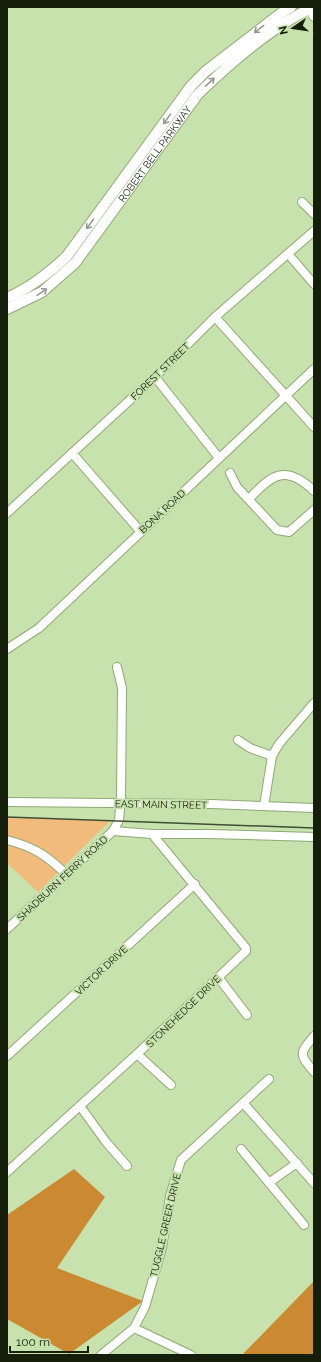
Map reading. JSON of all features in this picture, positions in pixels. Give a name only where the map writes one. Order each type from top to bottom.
[{"type":"main road","name":"ROBERT BELL PARKWAY","points":[[7,298],[23,291],[47,275],[67,256],[191,86],[206,71],[291,7]]},
{"type":"main road","name":"ROBERT BELL PARKWAY","points":[[7,309],[42,292],[75,264],[198,94],[215,78],[280,26],[314,8]]},
{"type":"street","points":[[314,8],[312,13],[314,18]]},
{"type":"street","points":[[302,202],[314,214]]},
{"type":"street","name":"FOREST STREET","points":[[7,513],[155,377],[215,317],[314,231]]},
{"type":"street","points":[[288,254],[314,284]]},
{"type":"street","points":[[215,317],[314,427]]},
{"type":"street","name":"BONA ROAD","points":[[7,649],[39,628],[314,369]]},
{"type":"street","points":[[155,377],[219,458]]},
{"type":"street","points":[[72,453],[141,532]]},
{"type":"street","points":[[230,473],[237,487],[277,530],[289,532],[314,510]]},
{"type":"street","points":[[249,499],[269,480],[281,475],[293,475],[304,481],[314,491]]},
{"type":"street","name":"SHADBURN FERRY ROAD","points":[[7,929],[113,831],[119,820],[121,803],[122,688],[118,667]]},
{"type":"street","points":[[269,806],[272,756],[279,744],[314,703]]},
{"type":"street","points":[[238,740],[250,748],[272,756]]},
{"type":"street","name":"EAST MAIN STREET","points":[[7,802],[121,803],[314,808]]},
{"type":"street","points":[[113,831],[152,834],[314,837]]},
{"type":"street","name":"STONEHEDGE DRIVE","points":[[7,1172],[137,1054],[246,951],[246,948],[195,884],[152,834]]},
{"type":"street","points":[[7,840],[35,849],[66,874]]},
{"type":"street","name":"VICTOR DRIVE","points":[[7,1056],[195,884]]},
{"type":"street","points":[[218,977],[247,1015]]},
{"type":"street","points":[[314,1036],[301,1054],[302,1058],[314,1072]]},
{"type":"street","points":[[137,1054],[171,1085]]},
{"type":"street","name":"TUGGLE GREER DRIVE","points":[[101,1355],[134,1328],[145,1307],[160,1255],[170,1196],[181,1160],[244,1104],[269,1079]]},
{"type":"street","points":[[244,1104],[314,1183]]},
{"type":"street","points":[[80,1106],[106,1142],[127,1166]]},
{"type":"street","points":[[241,1149],[270,1182],[304,1225]]},
{"type":"street","points":[[270,1182],[297,1163]]},
{"type":"street","points":[[134,1328],[191,1355]]},
{"type":"shaded area","points":[[7,817],[110,821],[38,892],[7,863]]},
{"type":"shaded area","points":[[74,1169],[105,1197],[57,1268],[143,1301],[69,1354],[7,1319],[7,1215]]},
{"type":"shaded area","points":[[314,1281],[314,1355],[242,1355]]},
{"type":"railway","points":[[7,817],[314,828]]}]
